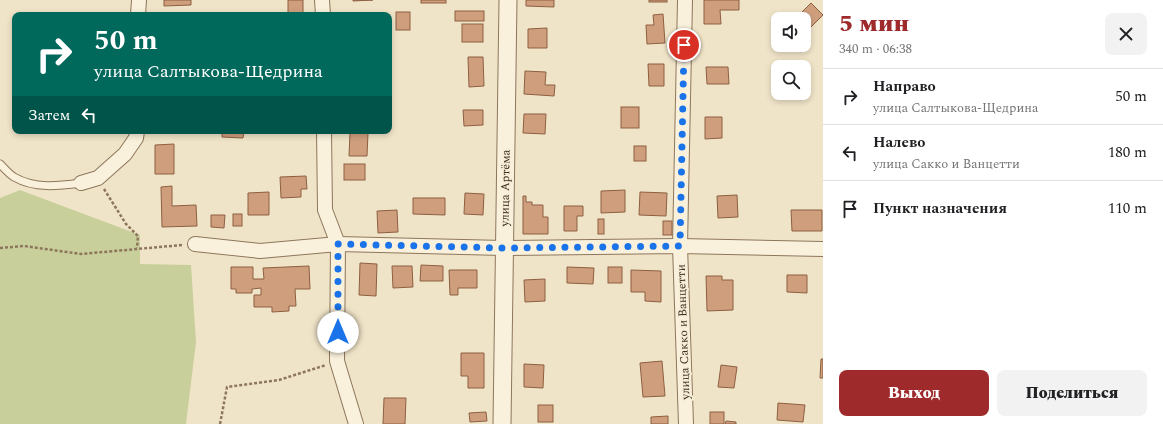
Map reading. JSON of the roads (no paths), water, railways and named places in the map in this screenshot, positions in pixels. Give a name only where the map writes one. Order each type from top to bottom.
[{"type":"street","points":[[138,12],[139,0]]},
{"type":"street","points":[[322,0],[323,12]]},
{"type":"street","name":"улица Артёма","points":[[502,424],[508,0]]},
{"type":"street","name":"улица Сакко и Ванцетти","points":[[685,0],[680,246],[686,424]]},
{"type":"street","points":[[82,184],[98,178],[125,154],[136,138],[137,134]]},
{"type":"street","points":[[324,134],[325,210],[338,244],[338,361],[356,424]]},
{"type":"street","points":[[195,244],[260,251],[338,244],[504,248],[680,246],[823,249]]},
{"type":"lane","points":[[0,164],[13,177],[36,186],[82,184]]}]
